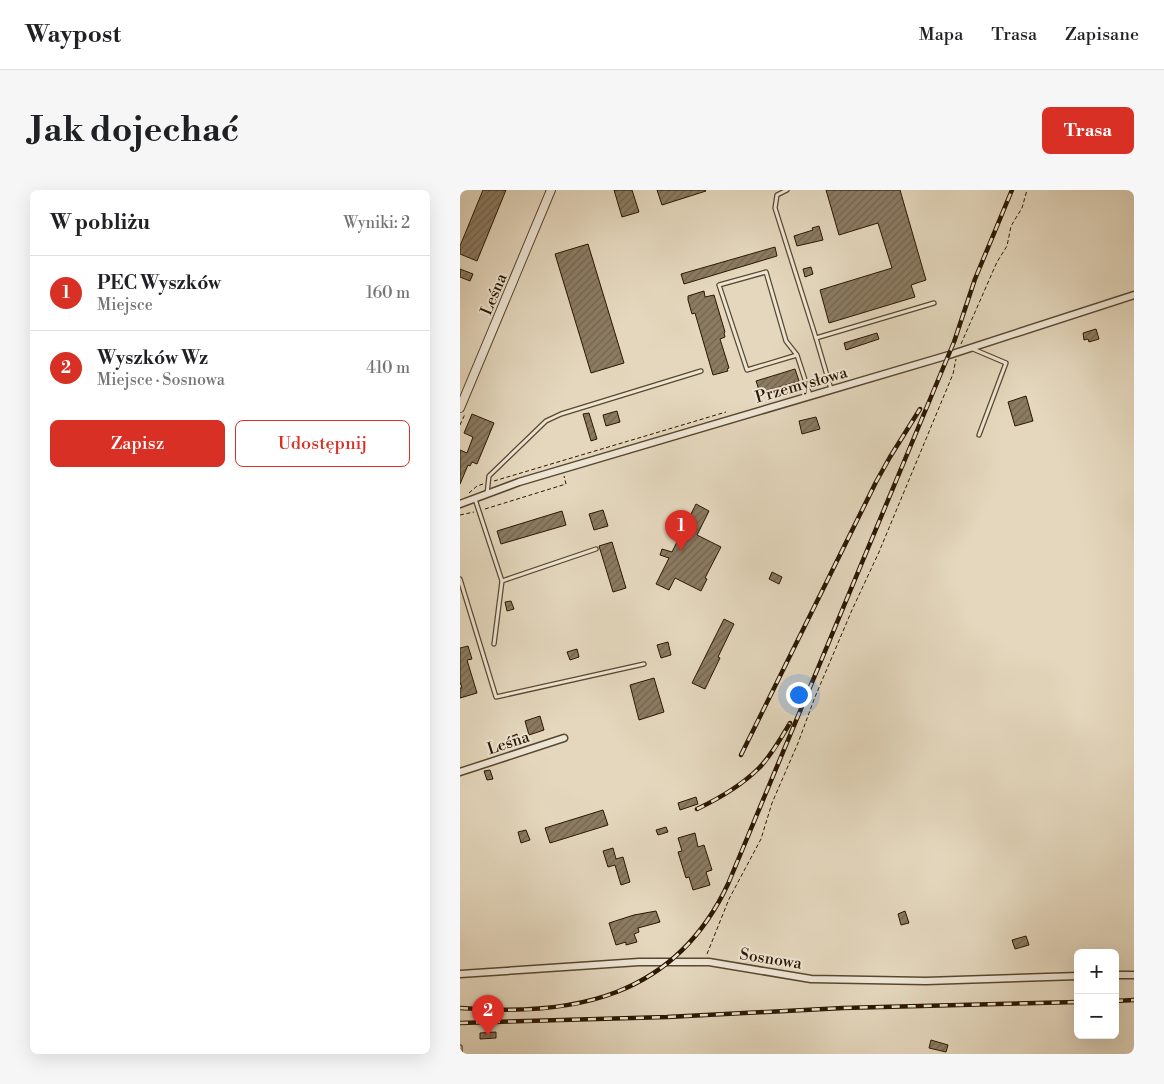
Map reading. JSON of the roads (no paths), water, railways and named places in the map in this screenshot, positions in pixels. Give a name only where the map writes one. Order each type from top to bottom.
[{"type":"street","name":"Leśna","points":[[460,408],[551,190]]},
{"type":"street","name":"Przemysłowa","points":[[460,504],[519,482],[958,352],[1134,295]]},
{"type":"street","name":"Przemysłowa","points":[[460,509],[475,499]]},
{"type":"street","name":"Leśna","points":[[460,772],[564,738]]},
{"type":"street","name":"Sosnowa","points":[[460,974],[639,962],[709,962],[811,979],[926,981],[1074,976]]},
{"type":"street","points":[[1119,975],[1134,975]]},
{"type":"lane","points":[[786,190],[777,195],[774,208],[831,389]]},
{"type":"lane","points":[[797,355],[746,370],[719,285],[766,272],[786,342],[797,355],[810,395]]},
{"type":"lane","points":[[816,338],[934,303]]},
{"type":"lane","points":[[970,348],[1006,363],[979,435]]},
{"type":"lane","points":[[487,495],[489,476],[546,420],[701,371]]},
{"type":"lane","points":[[475,499],[502,581],[494,644]]},
{"type":"lane","points":[[502,581],[596,550]]},
{"type":"lane","points":[[460,579],[496,697],[644,664]]},
{"type":"lane","points":[[460,1047],[460,1054]]},
{"type":"railway","points":[[460,1008],[502,1010],[543,1008],[581,1003],[617,992],[650,975],[680,952],[706,922],[728,884],[954,342],[975,279],[1012,190]]},
{"type":"railway","points":[[741,755],[876,482],[920,409]]},
{"type":"railway","points":[[697,809],[730,791],[759,768],[776,747],[790,723]]},
{"type":"railway","points":[[1119,1001],[1134,1000]]},
{"type":"railway","points":[[460,1023],[667,1017],[843,1008],[1074,1002]]},
{"type":"place","name":"PEC Wyszków","points":[[681,551]]},
{"type":"place","name":"Wyszków Wz","points":[[488,1036]]}]
